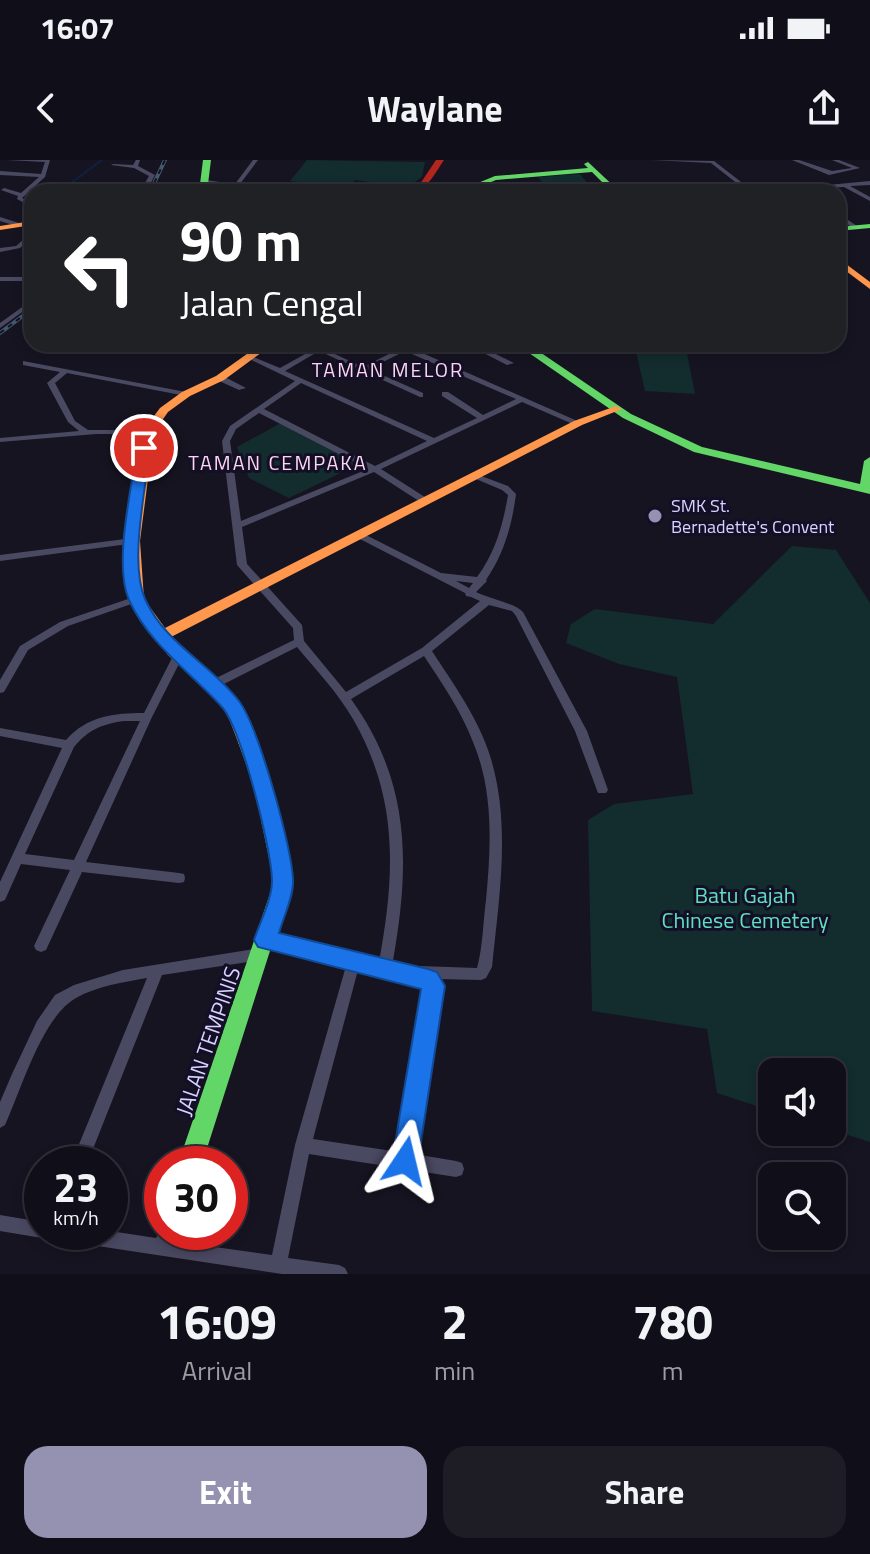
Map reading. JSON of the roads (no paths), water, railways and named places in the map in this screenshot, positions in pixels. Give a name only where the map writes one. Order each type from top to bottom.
[{"type":"street","points":[[9,160],[48,160],[43,176],[34,184]]},
{"type":"street","points":[[135,167],[138,160]]},
{"type":"street","points":[[204,184],[207,160]]},
{"type":"street","points":[[238,184],[256,160]]},
{"type":"street","points":[[424,184],[440,160]]},
{"type":"street","points":[[653,160],[712,162],[741,184]]},
{"type":"street","points":[[794,160],[858,184]]},
{"type":"street","points":[[831,173],[858,168],[834,160]]},
{"type":"street","points":[[113,165],[135,167],[152,175],[147,184]]},
{"type":"street","points":[[480,184],[495,178],[589,165],[608,184]]},
{"type":"street","points":[[0,173],[43,176]]},
{"type":"street","points":[[846,185],[868,183]]},
{"type":"street","points":[[846,187],[870,199]]},
{"type":"street","points":[[4,190],[22,195],[19,200],[24,202]]},
{"type":"street","points":[[0,219],[24,223]]},
{"type":"street","points":[[0,228],[24,225]]},
{"type":"street","points":[[0,250],[18,247],[24,236]]},
{"type":"street","points":[[846,267],[870,286]]},
{"type":"street","points":[[1,278],[24,279]]},
{"type":"street","points":[[0,326],[24,308]]},
{"type":"street","points":[[0,689],[24,648],[64,624],[137,599],[133,579],[133,541],[148,432],[164,410],[186,394],[220,378],[256,352]]},
{"type":"street","points":[[280,371],[313,352]]},
{"type":"street","points":[[334,352],[420,395]]},
{"type":"street","points":[[364,369],[396,352]]},
{"type":"street","points":[[413,352],[581,422]]},
{"type":"street","points":[[486,352],[510,363]]},
{"type":"street","points":[[533,352],[574,378]]},
{"type":"street","points":[[540,352],[612,411],[698,450],[868,490],[870,461]]},
{"type":"street","points":[[249,357],[434,441]]},
{"type":"street","points":[[26,363],[186,394]]},
{"type":"street","points":[[64,372],[51,383],[72,422],[86,433]]},
{"type":"street","points":[[220,378],[242,388]]},
{"type":"street","points":[[299,381],[233,428],[226,441],[242,565],[298,627],[299,642],[358,717],[385,775],[401,851],[398,900],[385,969]]},
{"type":"street","points":[[445,394],[481,417]]},
{"type":"street","points":[[238,525],[375,469],[522,399]]},
{"type":"street","points":[[258,409],[375,469],[425,501]]},
{"type":"street","points":[[161,636],[581,422],[612,411]]},
{"type":"street","points":[[0,440],[148,432]]},
{"type":"street","points":[[469,594],[482,581],[504,538],[512,494],[505,488],[473,476]]},
{"type":"street","points":[[361,536],[435,578],[487,601],[515,609],[520,614],[581,731],[602,790]]},
{"type":"street","points":[[1,557],[133,541]]},
{"type":"street","points":[[435,578],[482,581]]},
{"type":"street","name":"JALAN TEMPINIS","points":[[137,599],[178,656],[232,705],[263,786],[283,882],[196,1146]]},
{"type":"street","points":[[344,698],[426,650],[487,601]]},
{"type":"street","points":[[212,685],[299,642]]},
{"type":"street","points":[[414,976],[419,972],[481,974],[493,882],[494,805],[485,758],[426,650]]},
{"type":"street","points":[[41,946],[178,656]]},
{"type":"street","points":[[0,896],[69,745],[88,724],[124,717],[147,717]]},
{"type":"street","points":[[0,732],[69,745]]},
{"type":"street","points":[[19,859],[179,878]]},
{"type":"street","points":[[0,1120],[43,1027],[59,1000],[73,990],[263,947],[354,961],[428,980],[434,990],[405,1161]]},
{"type":"street","points":[[278,1265],[303,1145],[354,961]]},
{"type":"street","points":[[86,1146],[157,970]]},
{"type":"street","points":[[303,1145],[456,1169]]},
{"type":"street","points":[[0,1223],[24,1227]]},
{"type":"street","points":[[210,1250],[339,1274]]},
{"type":"waterway","points":[[70,184],[102,160]]},
{"type":"railway","points":[[154,184],[165,160]]},
{"type":"railway","points":[[0,333],[24,315]]},
{"type":"place","name":"SMK St. Bernadette's Convent","points":[[655,516]]},
{"type":"district","name":"TAMAN MELOR","points":[[388,370]]},
{"type":"district","name":"TAMAN CEMPAKA","points":[[278,463]]},
{"type":"park label","name":"Batu Gajah Chinese Cemetery","points":[[745,908]]}]
